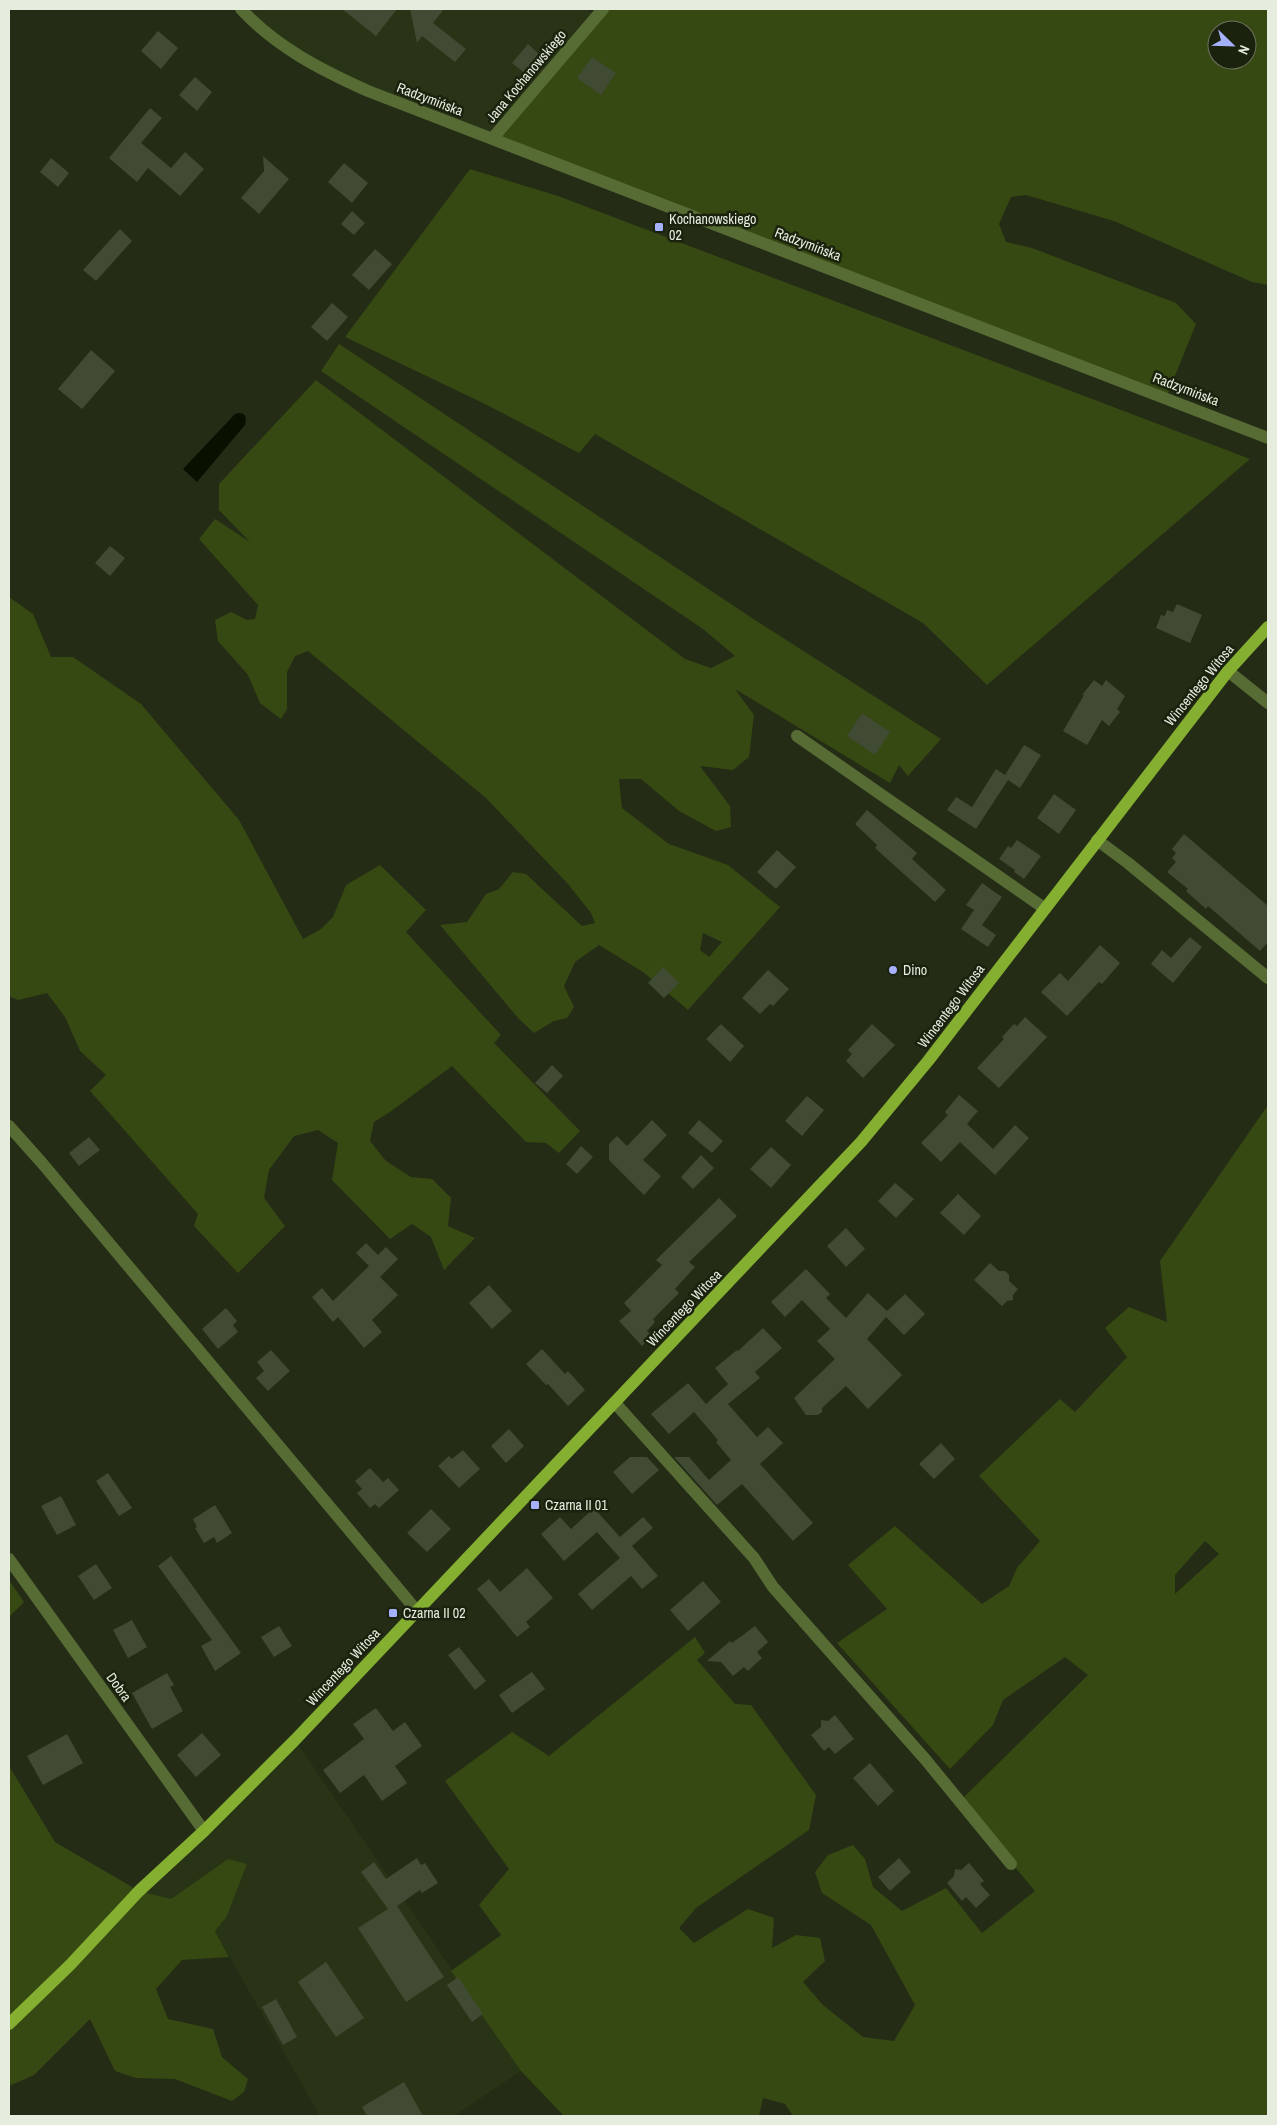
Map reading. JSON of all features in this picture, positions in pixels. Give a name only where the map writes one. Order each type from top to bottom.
[{"type":"main road","name":"Wincentego Witosa","points":[[9,2024],[70,1965],[139,1891],[204,1832],[295,1740],[861,1142],[928,1061],[1228,671],[1268,626]]},
{"type":"street","name":"Radzymińska","points":[[241,9],[278,42],[300,58],[368,91],[1268,438]]},
{"type":"street","name":"Jana Kochanowskiego","points":[[492,139],[603,9]]},
{"type":"street","points":[[1228,671],[1268,703]]},
{"type":"street","points":[[797,736],[1044,908]]},
{"type":"street","points":[[1097,840],[1128,863],[1268,978]]},
{"type":"street","points":[[9,1126],[416,1611]]},
{"type":"street","points":[[615,1402],[754,1558],[773,1587],[925,1759],[1011,1864]]},
{"type":"street","name":"Dobra","points":[[9,1559],[204,1832]]},
{"type":"shaded area","points":[[247,9],[587,9],[596,17],[494,136],[317,74]]},
{"type":"shaded area","points":[[235,414],[244,414],[246,418],[245,425],[197,482],[183,469]]},
{"type":"shaded area","points":[[295,1740],[521,2071],[454,2116],[320,2116],[215,1931],[227,1918],[228,1859],[171,1899],[139,1891]]},
{"type":"green space","points":[[603,9],[1268,9],[1268,285],[1252,282],[1114,221],[1026,195],[1011,197],[999,224],[1006,242],[1032,248],[1176,303],[1196,324],[1166,398],[494,136]]},
{"type":"green space","points":[[470,169],[558,196],[1250,459],[987,685],[923,623],[595,434],[579,453],[485,404],[345,337]]},
{"type":"green space","points":[[339,344],[755,620],[941,739],[908,776],[899,765],[890,783],[735,689],[754,715],[749,757],[733,770],[700,766],[730,806],[731,827],[716,831],[679,811],[641,779],[619,779],[622,808],[669,844],[728,865],[780,907],[688,1010],[643,972],[599,945],[575,962],[564,986],[574,1007],[567,1018],[554,1021],[534,1033],[518,1018],[440,925],[467,922],[486,894],[499,889],[513,872],[526,874],[582,926],[595,923],[591,913],[568,884],[486,798],[308,651],[295,656],[287,672],[287,709],[281,719],[260,703],[248,675],[218,641],[215,620],[231,612],[247,620],[255,619],[258,605],[199,539],[215,519],[250,542],[219,510],[219,484],[316,380],[685,659],[711,668],[735,656],[703,629],[321,371]],"holes":[[[703,933],[722,942],[709,957],[700,950]]]},
{"type":"green space","points":[[9,597],[33,614],[51,657],[73,657],[141,704],[239,820],[303,939],[321,929],[333,917],[346,885],[380,865],[426,910],[406,932],[501,1035],[494,1043],[580,1131],[559,1153],[546,1143],[526,1142],[452,1066],[374,1122],[370,1141],[386,1161],[411,1177],[432,1179],[451,1198],[448,1226],[475,1238],[444,1270],[431,1237],[412,1224],[390,1239],[332,1180],[338,1143],[318,1130],[294,1136],[269,1170],[264,1198],[285,1226],[238,1273],[194,1226],[198,1214],[90,1091],[106,1075],[80,1051],[65,1017],[47,993],[18,1000],[9,996]]},
{"type":"green space","points":[[1268,1105],[1268,2116],[793,2116],[785,2104],[763,2098],[759,2116],[564,2116],[521,2071],[451,1971],[501,1935],[479,1905],[509,1869],[445,1781],[512,1732],[549,1756],[695,1637],[705,1653],[697,1660],[735,1704],[751,1705],[816,1795],[809,1830],[696,1908],[679,1928],[694,1943],[748,1909],[774,1918],[772,1948],[796,1935],[820,1938],[825,1961],[803,1982],[823,2005],[863,2037],[894,2041],[915,2005],[871,1925],[822,1893],[815,1872],[828,1855],[853,1845],[865,1859],[873,1887],[902,1911],[946,1888],[982,1933],[1035,1891],[960,1801],[1088,1675],[1065,1657],[1003,1700],[993,1725],[950,1769],[837,1643],[887,1609],[848,1565],[895,1526],[982,1604],[1009,1586],[1017,1568],[1040,1541],[979,1476],[1060,1399],[1075,1412],[1127,1357],[1105,1328],[1129,1307],[1167,1322],[1160,1261]],"holes":[[[1205,1541],[1219,1554],[1175,1594],[1175,1575]]]},
{"type":"green space","points":[[9,1580],[24,1602],[9,1617]]},
{"type":"green space","points":[[9,1766],[55,1842],[139,1891],[171,1899],[228,1859],[247,1864],[226,1918],[215,1931],[229,1957],[182,1960],[156,1989],[168,2019],[213,2029],[222,2057],[248,2079],[244,2092],[232,2101],[175,2079],[136,2078],[115,2071],[90,2019],[34,2075],[9,2086]]},
{"type":"building","points":[[342,9],[397,9],[376,36]]},
{"type":"building","points":[[410,9],[444,9],[433,23],[466,49],[455,62],[422,36],[417,43]]},
{"type":"building","points":[[158,31],[178,48],[161,69],[141,51]]},
{"type":"building","points":[[528,44],[543,58],[528,76],[512,63]]},
{"type":"building","points":[[592,57],[616,73],[601,95],[577,78]]},
{"type":"building","points":[[195,77],[212,92],[197,111],[179,95]]},
{"type":"building","points":[[150,108],[162,118],[141,143],[171,168],[185,152],[204,169],[180,196],[148,168],[137,182],[109,158]]},
{"type":"building","points":[[263,156],[289,179],[259,214],[241,198],[264,171]]},
{"type":"building","points":[[51,158],[69,173],[58,187],[40,172]]},
{"type":"building","points":[[344,163],[368,183],[352,203],[328,182]]},
{"type":"building","points":[[352,211],[365,223],[354,235],[341,224]]},
{"type":"building","points":[[120,229],[132,241],[96,281],[83,270]]},
{"type":"building","points":[[375,249],[392,264],[369,290],[352,275]]},
{"type":"building","points":[[332,303],[348,317],[327,341],[311,327]]},
{"type":"building","points":[[91,350],[115,371],[82,409],[58,389]]},
{"type":"building","points":[[110,546],[125,558],[110,576],[95,563]]},
{"type":"building","points":[[1177,604],[1202,615],[1190,643],[1156,628],[1161,615],[1165,616],[1167,610],[1173,612]]},
{"type":"building","points":[[1094,680],[1102,686],[1106,680],[1125,696],[1117,709],[1120,712],[1109,726],[1102,720],[1087,745],[1063,731],[1084,695],[1082,695]]},
{"type":"building","points":[[862,713],[890,732],[875,755],[847,736]]},
{"type":"building","points":[[1024,745],[1041,755],[1020,788],[1008,780],[976,829],[947,810],[956,797],[972,807],[996,769],[1005,775]]},
{"type":"building","points":[[1054,794],[1076,810],[1059,834],[1037,818]]},
{"type":"building","points":[[867,810],[917,853],[912,859],[946,890],[935,902],[875,848],[877,845],[855,824]]},
{"type":"building","points":[[1184,834],[1268,906],[1268,942],[1260,951],[1208,906],[1206,909],[1186,891],[1188,889],[1167,872],[1176,862],[1172,858],[1176,853],[1172,849]]},
{"type":"building","points":[[1017,840],[1041,856],[1024,879],[999,859],[1008,846],[1011,848]]},
{"type":"building","points":[[777,850],[796,867],[776,889],[757,872]]},
{"type":"building","points":[[982,883],[1002,897],[982,925],[996,935],[988,947],[961,929],[974,910],[966,905]]},
{"type":"building","points":[[1190,937],[1202,947],[1173,983],[1151,964],[1162,950],[1171,958]]},
{"type":"building","points":[[1100,945],[1120,963],[1102,984],[1099,982],[1067,1016],[1041,992],[1060,973],[1068,981]]},
{"type":"building","points":[[663,967],[679,983],[664,998],[648,983]]},
{"type":"building","points":[[768,970],[789,989],[773,1006],[770,1004],[760,1014],[742,998]]},
{"type":"building","points":[[1025,1017],[1047,1037],[999,1088],[977,1068],[1004,1039],[1002,1037],[1014,1024],[1017,1026]]},
{"type":"building","points":[[721,1024],[744,1046],[730,1062],[706,1039]]},
{"type":"building","points":[[872,1024],[895,1045],[863,1078],[846,1061],[852,1054],[848,1050]]},
{"type":"building","points":[[552,1065],[563,1076],[547,1093],[535,1083]]},
{"type":"building","points":[[959,1095],[978,1111],[967,1124],[993,1149],[1015,1125],[1029,1138],[995,1175],[960,1142],[941,1162],[921,1143],[948,1115],[945,1112]]},
{"type":"building","points":[[807,1096],[824,1110],[802,1136],[785,1121]]},
{"type":"building","points":[[652,1120],[667,1135],[643,1160],[661,1176],[644,1195],[609,1160],[609,1144],[617,1136],[627,1146]]},
{"type":"building","points":[[699,1120],[723,1141],[712,1153],[688,1133]]},
{"type":"building","points":[[89,1137],[100,1150],[79,1166],[69,1153]]},
{"type":"building","points":[[581,1146],[593,1157],[577,1174],[566,1164]]},
{"type":"building","points":[[771,1147],[791,1165],[771,1188],[750,1169]]},
{"type":"building","points":[[701,1155],[714,1168],[693,1189],[681,1177]]},
{"type":"building","points":[[895,1183],[914,1199],[896,1218],[878,1201]]},
{"type":"building","points":[[958,1194],[981,1216],[964,1235],[940,1213]]},
{"type":"building","points":[[719,1198],[737,1216],[689,1262],[695,1267],[675,1289],[679,1293],[653,1319],[655,1322],[647,1331],[652,1336],[642,1346],[619,1321],[631,1311],[624,1303],[662,1265],[656,1260]]},
{"type":"building","points":[[846,1228],[865,1249],[846,1267],[827,1246]]},
{"type":"building","points":[[366,1243],[378,1255],[386,1247],[398,1259],[380,1277],[398,1295],[372,1320],[382,1332],[364,1348],[338,1317],[333,1322],[312,1297],[322,1288],[333,1301],[369,1266],[356,1253]]},
{"type":"building","points":[[990,1263],[999,1271],[1005,1271],[1009,1275],[1009,1281],[1018,1289],[1013,1295],[1013,1300],[1007,1301],[1002,1306],[974,1280]]},
{"type":"building","points":[[806,1269],[830,1294],[826,1298],[846,1318],[868,1293],[887,1311],[905,1294],[925,1314],[904,1335],[886,1317],[867,1339],[902,1375],[868,1409],[846,1386],[822,1408],[822,1412],[818,1415],[806,1415],[794,1398],[835,1359],[817,1341],[830,1329],[802,1300],[785,1317],[771,1302]]},
{"type":"building","points":[[489,1285],[512,1311],[492,1329],[469,1303]]},
{"type":"building","points":[[226,1308],[237,1321],[233,1325],[238,1332],[218,1349],[202,1329]]},
{"type":"building","points":[[763,1328],[782,1348],[755,1372],[760,1378],[728,1404],[757,1437],[768,1427],[783,1443],[760,1464],[813,1523],[793,1541],[742,1484],[717,1505],[674,1457],[689,1457],[709,1480],[731,1460],[716,1442],[718,1440],[694,1412],[669,1434],[651,1414],[688,1383],[706,1404],[728,1384],[715,1368],[738,1351]]},
{"type":"building","points":[[542,1349],[565,1374],[568,1371],[585,1390],[568,1406],[526,1364]]},
{"type":"building","points":[[271,1350],[290,1371],[268,1391],[256,1378],[264,1371],[257,1362]]},
{"type":"building","points":[[509,1429],[524,1446],[506,1463],[491,1446]]},
{"type":"building","points":[[941,1443],[955,1459],[934,1479],[919,1464]]},
{"type":"building","points":[[463,1450],[480,1469],[459,1488],[438,1466],[449,1456],[452,1459]]},
{"type":"building","points":[[630,1457],[647,1457],[659,1470],[632,1494],[613,1472]]},
{"type":"building","points":[[370,1468],[383,1482],[388,1478],[399,1490],[379,1508],[375,1504],[370,1508],[357,1493],[362,1489],[355,1481]]},
{"type":"building","points":[[108,1473],[132,1508],[119,1516],[96,1481]]},
{"type":"building","points":[[61,1496],[76,1525],[57,1535],[41,1506]]},
{"type":"building","points":[[215,1505],[232,1533],[217,1543],[214,1537],[204,1543],[195,1528],[197,1527],[193,1519]]},
{"type":"building","points":[[594,1508],[620,1537],[643,1517],[653,1528],[632,1546],[658,1576],[642,1589],[631,1576],[592,1610],[578,1594],[620,1558],[597,1532],[564,1561],[541,1534],[560,1517],[571,1529]]},
{"type":"building","points":[[431,1509],[451,1529],[427,1552],[407,1533]]},
{"type":"building","points":[[171,1556],[241,1653],[215,1671],[201,1646],[212,1640],[158,1566]]},
{"type":"building","points":[[96,1564],[112,1588],[94,1600],[78,1576]]},
{"type":"building","points":[[527,1568],[553,1598],[526,1622],[530,1627],[517,1637],[477,1589],[489,1579],[500,1592]]},
{"type":"building","points":[[703,1581],[721,1602],[688,1631],[670,1610]]},
{"type":"building","points":[[132,1620],[147,1647],[128,1658],[113,1630]]},
{"type":"building","points":[[279,1626],[292,1646],[274,1657],[261,1637]]},
{"type":"building","points":[[755,1626],[768,1642],[757,1652],[762,1658],[748,1671],[744,1667],[733,1676],[721,1662],[707,1661],[730,1641],[732,1643]]},
{"type":"building","points":[[459,1647],[486,1681],[475,1690],[448,1655]]},
{"type":"building","points":[[532,1672],[545,1689],[512,1713],[499,1695]]},
{"type":"building","points":[[167,1673],[174,1685],[170,1687],[183,1711],[152,1729],[132,1693]]},
{"type":"building","points":[[376,1708],[393,1731],[405,1722],[422,1746],[395,1766],[407,1783],[382,1801],[364,1775],[340,1793],[323,1770],[364,1739],[353,1724]]},
{"type":"building","points":[[835,1715],[854,1739],[835,1754],[829,1747],[824,1751],[811,1735],[821,1727],[821,1720],[828,1721]]},
{"type":"building","points":[[202,1733],[221,1755],[196,1777],[177,1755]]},
{"type":"building","points":[[67,1734],[83,1763],[43,1785],[27,1756]]},
{"type":"building","points":[[870,1763],[894,1791],[878,1806],[853,1778]]},
{"type":"building","points":[[417,1858],[421,1865],[425,1863],[438,1883],[422,1893],[420,1890],[397,1906],[444,1977],[406,2002],[358,1928],[388,1909],[361,1872],[374,1862],[386,1879]]},
{"type":"building","points":[[899,1858],[911,1872],[890,1891],[878,1877]]},
{"type":"building","points":[[969,1863],[984,1881],[980,1884],[990,1895],[976,1908],[966,1897],[962,1901],[947,1883],[954,1876],[955,1869],[961,1870]]},
{"type":"building","points":[[326,1962],[364,2018],[336,2037],[298,1982]]},
{"type":"building","points":[[458,1977],[483,2014],[472,2022],[447,1985]]},
{"type":"building","points":[[276,1999],[297,2037],[283,2045],[262,2007]]},
{"type":"building","points":[[404,2082],[423,2116],[367,2116],[362,2107]]},
{"type":"place","name":"Kochanowskiego 02","points":[[659,227]]},
{"type":"place","name":"Dino","points":[[893,970]]},
{"type":"place","name":"Czarna II 01","points":[[535,1505]]},
{"type":"place","name":"Czarna II 02","points":[[393,1613]]}]
